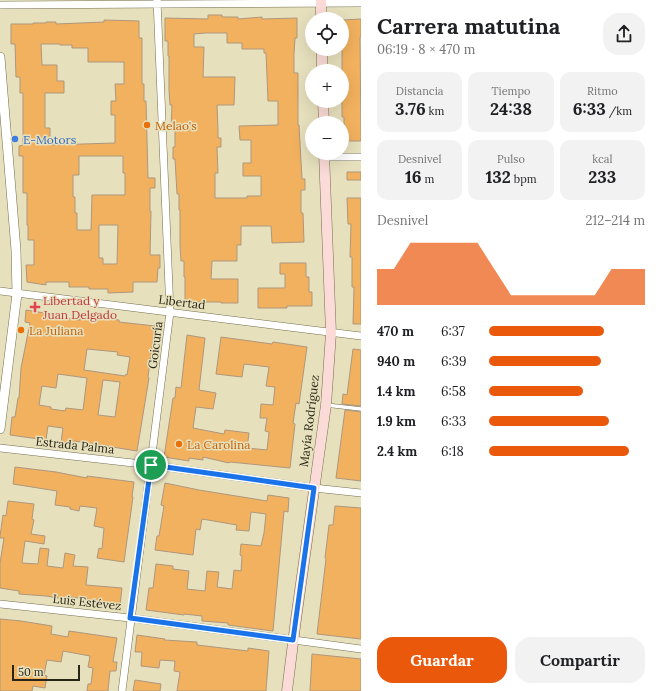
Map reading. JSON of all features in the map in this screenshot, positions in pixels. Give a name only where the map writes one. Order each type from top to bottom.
[{"type":"main road","points":[[321,2],[322,12]]},
{"type":"main road","name":"Mayía Rodríguez","points":[[287,691],[326,405],[331,333],[324,160]]},
{"type":"street","points":[[0,4],[157,2],[361,3]]},
{"type":"street","name":"Goicuría","points":[[122,691],[130,618],[170,312],[157,2]]},
{"type":"street","points":[[0,57],[16,250],[17,294],[0,429]]},
{"type":"street","points":[[349,156],[361,157]]},
{"type":"street","name":"Libertad","points":[[0,291],[361,336]]},
{"type":"street","name":"Estrada Palma","points":[[0,448],[151,465],[314,488],[361,493]]},
{"type":"street","name":"Luis Estévez","points":[[0,604],[130,618],[361,649]]},
{"type":"lane","points":[[326,405],[361,409]]},
{"type":"building","points":[[208,15],[238,17],[238,19],[262,17],[262,19],[297,18],[294,73],[298,73],[298,125],[302,179],[305,179],[305,190],[301,190],[301,213],[303,213],[304,242],[272,243],[271,226],[241,226],[241,245],[237,245],[237,261],[212,261],[211,279],[238,279],[238,303],[185,302],[184,261],[181,261],[180,245],[179,194],[177,194],[175,159],[173,159],[173,147],[175,147],[175,127],[171,127],[172,105],[170,105],[169,56],[168,41],[165,41],[165,18],[208,19]],"holes":[[[227,33],[227,43],[242,43],[242,49],[264,49],[264,53],[266,53],[268,101],[278,101],[278,125],[239,126],[240,140],[251,140],[251,163],[243,163],[243,176],[261,176],[261,196],[247,196],[247,198],[215,198],[215,173],[218,173],[217,147],[221,147],[221,138],[218,138],[217,105],[234,105],[235,77],[203,77],[204,47],[194,47],[194,34]]]},
{"type":"building","points":[[361,19],[361,141],[349,141],[349,116],[342,116],[342,108],[349,108],[349,64],[342,64],[342,56],[349,56],[349,20]]},
{"type":"building","points":[[104,20],[139,21],[139,38],[142,38],[142,84],[144,84],[144,101],[146,101],[148,178],[155,178],[155,188],[150,188],[150,255],[160,255],[160,268],[158,268],[157,282],[133,282],[133,292],[108,293],[108,289],[69,287],[69,282],[46,282],[46,285],[27,282],[26,265],[34,265],[34,240],[28,240],[27,193],[23,193],[23,156],[19,156],[19,146],[23,145],[23,93],[20,93],[20,77],[16,77],[15,44],[11,44],[11,24],[33,24],[46,22],[56,22],[56,24],[104,22]],"holes":[[[41,44],[72,45],[72,48],[88,48],[88,62],[124,62],[124,84],[115,84],[116,101],[111,101],[111,115],[115,115],[115,143],[50,145],[50,128],[45,128],[45,93],[64,93],[64,81],[57,81],[57,65],[42,65]],[[79,156],[123,156],[125,195],[92,195],[91,230],[77,230],[77,213],[75,213],[75,197],[73,197],[73,175],[79,175]],[[99,225],[118,225],[117,264],[103,264],[103,258],[99,258]]]},
{"type":"building","points":[[347,172],[361,172],[361,180],[347,180]]},
{"type":"building","points":[[347,198],[361,198],[361,324],[353,324],[354,287],[352,287],[352,257],[350,257],[351,224],[348,224]]},
{"type":"building","points":[[280,263],[306,263],[306,277],[309,277],[309,292],[312,292],[312,306],[258,308],[258,288],[285,288],[285,274],[280,274]]},
{"type":"building","points":[[26,310],[51,314],[51,316],[80,320],[80,316],[96,317],[119,320],[119,322],[155,326],[149,378],[137,451],[74,441],[74,444],[61,442],[63,428],[48,426],[46,440],[10,435],[12,417],[15,417],[19,398],[21,368],[30,323],[25,322]],"holes":[[[87,349],[118,352],[117,355],[130,357],[127,375],[126,374],[125,376],[84,370]],[[58,374],[87,378],[83,410],[66,408],[65,411],[39,405],[42,386],[56,388]],[[103,380],[120,382],[115,417],[98,415]]]},
{"type":"building","points":[[187,335],[205,338],[199,390],[216,393],[213,409],[196,407],[193,428],[224,434],[225,430],[249,433],[247,448],[267,450],[269,432],[265,431],[267,418],[260,418],[261,404],[273,405],[275,387],[266,386],[269,367],[244,364],[242,377],[216,374],[221,337],[307,347],[299,404],[296,403],[293,423],[295,424],[290,468],[229,463],[203,457],[203,460],[189,458],[189,461],[164,457],[173,398],[175,398],[176,387],[181,388]]},
{"type":"building","points":[[353,349],[361,350],[361,406],[342,404],[343,394],[347,395]]},
{"type":"building","points":[[345,410],[361,412],[361,481],[336,478]]},
{"type":"building","points":[[15,467],[56,472],[87,478],[87,476],[134,482],[124,562],[97,558],[99,548],[102,549],[104,528],[94,526],[97,508],[80,506],[79,511],[70,509],[70,507],[55,505],[57,491],[13,484]]},
{"type":"building","points":[[165,483],[267,501],[268,495],[289,498],[288,512],[284,511],[273,631],[228,625],[228,623],[202,621],[202,616],[146,610],[149,588],[153,588],[156,564],[173,566],[173,569],[189,571],[187,589],[205,591],[207,571],[219,572],[217,587],[232,589],[234,570],[241,571],[241,544],[261,546],[264,533],[266,514],[251,512],[249,531],[236,530],[237,525],[202,519],[200,530],[196,529],[193,555],[155,550],[164,506],[161,505]]},
{"type":"building","points":[[8,501],[34,504],[32,519],[34,520],[31,534],[45,536],[44,544],[25,541],[22,563],[38,564],[40,548],[49,549],[47,566],[63,568],[65,553],[75,555],[73,566],[88,567],[86,585],[122,588],[120,605],[88,602],[88,599],[70,597],[70,600],[19,594],[19,591],[0,588],[0,563],[4,538],[0,538],[0,536],[3,515],[6,516]]},
{"type":"building","points":[[335,506],[361,508],[361,639],[317,634],[329,525],[333,525]]},
{"type":"building","points":[[0,619],[52,626],[51,634],[68,637],[69,631],[117,638],[113,662],[117,662],[116,671],[110,671],[108,691],[87,691],[88,684],[91,684],[93,668],[88,667],[90,656],[63,651],[61,662],[47,660],[44,675],[47,676],[45,688],[33,686],[32,691],[0,691]]},
{"type":"building","points":[[137,635],[165,639],[164,640],[197,642],[197,645],[248,651],[248,648],[269,651],[266,691],[177,691],[180,672],[174,671],[175,661],[160,660],[159,668],[141,666],[142,652],[135,652]]},
{"type":"building","points":[[312,654],[361,659],[361,691],[310,691]]},
{"type":"building","points":[[135,680],[161,684],[160,691],[133,691]]},
{"type":"place","name":"Melao's","points":[[147,125]]},
{"type":"place","name":"E-Motors","points":[[15,139]]},
{"type":"place","name":"Libertad y Juan Delgado","points":[[35,307]]},
{"type":"place","name":"La Juliana","points":[[21,330]]},
{"type":"place","name":"La Carolina","points":[[179,444]]},
{"type":"route","points":[[151,465],[314,488],[293,640],[130,618],[151,465]]}]
